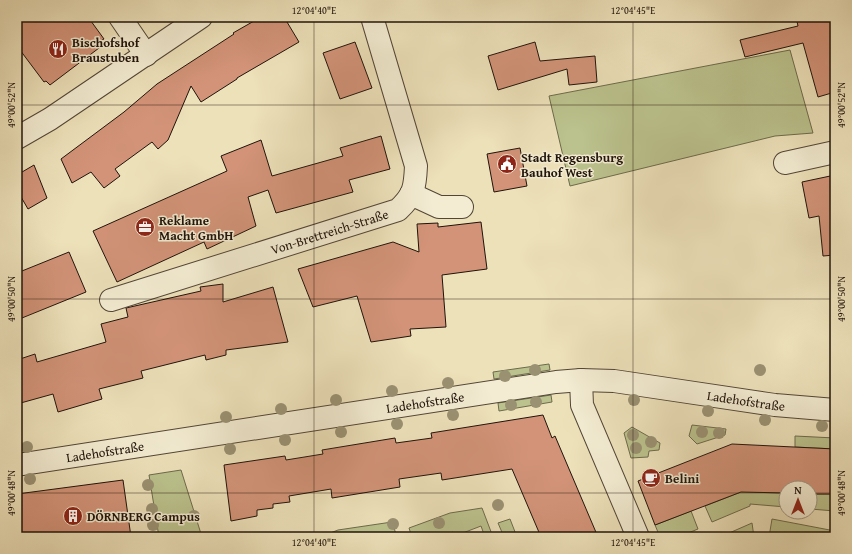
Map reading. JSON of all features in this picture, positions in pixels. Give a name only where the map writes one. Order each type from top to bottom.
[{"type":"street","points":[[120,17],[146,55]]},
{"type":"street","points":[[17,138],[50,119],[202,17]]},
{"type":"street","name":"Von-Brettreich-Straße","points":[[111,300],[398,210],[409,200],[415,185],[416,166],[372,17]]},
{"type":"street","points":[[785,163],[835,152]]},
{"type":"street","points":[[411,194],[439,207],[462,207]]},
{"type":"street","points":[[581,380],[582,405],[638,537]]},
{"type":"street","name":"Ladehofstraße","points":[[17,465],[556,382],[581,380],[614,381],[775,405],[835,410]]},
{"type":"green space","points":[[790,50],[813,133],[775,136],[570,186],[549,96]]},
{"type":"green space","points":[[549,364],[550,370],[494,379],[493,372]]},
{"type":"green space","points":[[551,395],[552,402],[499,411],[498,403]]},
{"type":"green space","points":[[692,425],[726,429],[725,435],[697,444],[689,436]]},
{"type":"green space","points":[[632,427],[660,443],[659,450],[649,451],[648,457],[631,458],[624,433]]},
{"type":"green space","points":[[795,436],[835,438],[835,449],[795,447]]},
{"type":"green space","points":[[181,470],[202,537],[159,537],[149,475]]},
{"type":"green space","points":[[741,492],[778,493],[778,506],[750,504],[750,506],[712,522],[705,506]]},
{"type":"green space","points":[[818,494],[835,494],[835,511],[818,510]]},
{"type":"green space","points":[[482,508],[493,537],[485,537],[481,526],[455,536],[453,532],[440,537],[412,537],[409,528],[450,513]]},
{"type":"green space","points":[[691,511],[698,529],[678,537],[660,537],[655,525]]},
{"type":"green space","points":[[510,519],[517,537],[504,537],[498,523]]},
{"type":"green space","points":[[772,519],[835,531],[835,537],[769,537]]},
{"type":"green space","points":[[392,522],[397,537],[320,537],[338,530]]},
{"type":"green space","points":[[752,523],[754,537],[720,537]]},
{"type":"building","name":"Bischofshof Braustuben","points":[[17,17],[88,17],[104,39],[100,41],[103,45],[50,85],[46,81],[44,82],[17,46]]},
{"type":"building","points":[[261,17],[284,17],[299,42],[237,78],[201,102],[191,86],[168,140],[158,149],[152,142],[115,169],[120,176],[104,188],[91,172],[72,183],[61,159],[124,112],[157,84],[234,34],[233,33]]},
{"type":"building","points":[[796,17],[835,17],[835,92],[818,97],[803,43],[745,57],[740,40],[798,26]]},
{"type":"building","points":[[355,42],[372,88],[340,99],[323,53]]},
{"type":"building","points":[[535,42],[540,61],[595,56],[597,82],[569,85],[567,69],[498,90],[488,56]]},
{"type":"building","points":[[381,136],[390,169],[349,180],[353,192],[276,213],[268,190],[248,197],[256,226],[207,249],[204,242],[117,282],[93,231],[227,171],[221,156],[261,140],[272,176],[343,156],[340,148]]},
{"type":"building","points":[[520,148],[527,186],[494,192],[487,154]]},
{"type":"building","points":[[34,165],[47,198],[28,209],[17,190],[17,175]]},
{"type":"building","points":[[835,175],[835,255],[823,256],[819,216],[809,218],[802,182]]},
{"type":"building","points":[[481,222],[487,269],[442,275],[446,327],[410,329],[411,336],[371,342],[357,296],[313,307],[298,269],[393,242],[419,252],[417,224],[438,223],[438,227]]},
{"type":"building","points":[[69,252],[86,292],[17,320],[17,273]]},
{"type":"building","points":[[223,284],[223,302],[273,287],[288,342],[226,350],[226,355],[206,360],[205,355],[141,371],[143,378],[99,389],[102,399],[58,412],[53,394],[17,404],[17,360],[35,354],[37,362],[106,342],[101,324],[128,317],[126,308],[201,291],[200,287]]},
{"type":"building","points":[[543,415],[552,438],[555,436],[598,537],[541,537],[512,469],[442,480],[441,473],[399,479],[400,487],[332,498],[331,489],[289,496],[290,502],[273,504],[273,508],[257,510],[257,516],[231,521],[224,465],[285,456],[286,460],[323,454],[322,450],[395,438],[396,443],[432,438],[431,433]]},
{"type":"building","points":[[732,444],[835,449],[835,494],[818,494],[818,480],[778,480],[778,493],[741,492],[655,525],[638,481]]},
{"type":"building","name":"DÖRNBERG Campus","points":[[123,480],[131,537],[17,537],[17,494]]},
{"type":"place","name":"Bischofshof Braustuben","points":[[58,49]]},
{"type":"place","name":"Stadt Regensburg Bauhof West","points":[[507,164]]},
{"type":"place","name":"Reklame Macht GmbH","points":[[145,227]]},
{"type":"place","name":"Belini","points":[[651,478]]},
{"type":"place","name":"DÖRNBERG Campus","points":[[73,516]]}]
